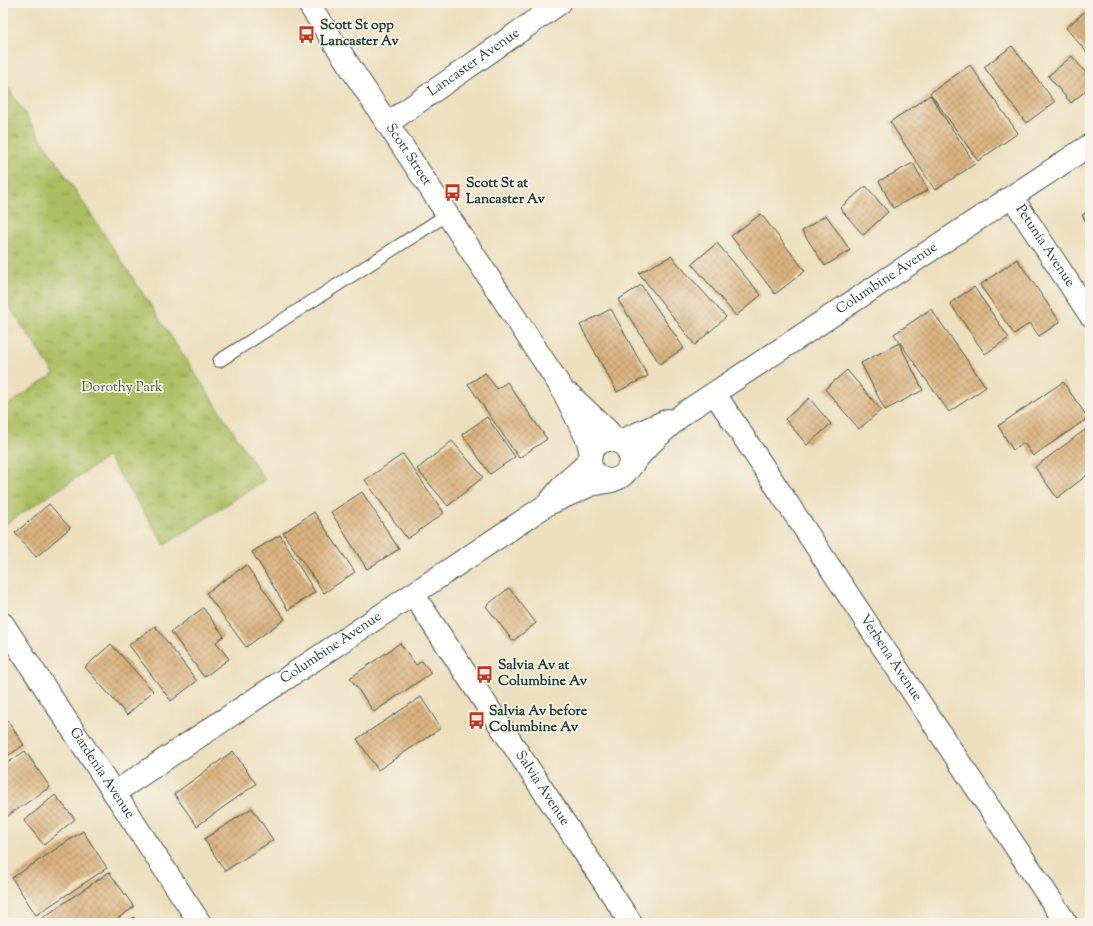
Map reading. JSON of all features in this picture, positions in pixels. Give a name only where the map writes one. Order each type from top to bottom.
[{"type":"street","name":"Scott Street","points":[[308,3],[561,387],[588,441],[590,457]]},
{"type":"street","name":"Lancaster Avenue","points":[[388,123],[560,3]]},
{"type":"street","name":"Columbine Avenue","points":[[617,441],[684,413],[715,394],[1090,145]]},
{"type":"street","name":"Petunia Avenue","points":[[1012,197],[1090,315]]},
{"type":"street","name":"Scott Street","points":[[561,387],[617,441]]},
{"type":"street","name":"Verbena Avenue","points":[[715,394],[1066,923]]},
{"type":"street","name":"Columbine Avenue","points":[[114,792],[548,504],[591,485],[620,475],[649,445],[684,413]]},
{"type":"street","points":[[606,440],[617,441],[624,445],[628,450],[631,463],[620,475],[605,480],[594,472],[591,466],[590,457],[596,446],[601,442],[606,440]]},
{"type":"street","name":"Columbine Avenue","points":[[548,504],[565,483],[581,469],[590,457]]},
{"type":"street","name":"Salvia Avenue","points":[[413,594],[631,923]]},
{"type":"street","name":"Gardenia Avenue","points":[[3,624],[200,923]]},
{"type":"lane","points":[[219,361],[448,214]]},
{"type":"green space","name":"Dorothy Park","points":[[3,80],[265,480],[165,545],[108,457],[3,526],[3,408],[54,374],[3,297]]},
{"type":"building","points":[[1090,7],[1090,56],[1066,28]]},
{"type":"building","points":[[1012,46],[1055,102],[1026,123],[984,67]]},
{"type":"building","points":[[1072,56],[1090,78],[1090,87],[1071,103],[1048,76]]},
{"type":"building","points":[[970,65],[1018,133],[978,161],[930,93]]},
{"type":"building","points":[[930,95],[975,164],[935,190],[890,122]]},
{"type":"building","points":[[913,163],[928,190],[893,208],[879,181]]},
{"type":"building","points":[[866,186],[888,212],[863,235],[840,208]]},
{"type":"building","points":[[1090,210],[1090,228],[1082,215]]},
{"type":"building","points":[[761,214],[805,271],[775,294],[731,236]]},
{"type":"building","points":[[826,215],[850,250],[825,266],[802,231]]},
{"type":"building","points":[[717,243],[761,295],[736,316],[692,264]]},
{"type":"building","points":[[671,256],[726,317],[695,345],[639,273]]},
{"type":"building","points":[[1017,259],[1060,322],[1039,336],[1030,323],[1014,334],[980,285]]},
{"type":"building","points":[[641,285],[684,348],[660,364],[618,300]]},
{"type":"building","points":[[974,287],[1009,338],[985,354],[950,303]]},
{"type":"building","points":[[611,309],[648,376],[617,392],[580,325]]},
{"type":"building","points":[[931,309],[986,387],[949,412],[894,334]]},
{"type":"building","points":[[899,343],[923,390],[885,410],[861,363]]},
{"type":"building","points":[[847,370],[881,410],[859,429],[825,389]]},
{"type":"building","points":[[485,373],[497,389],[507,382],[547,439],[519,458],[468,384]]},
{"type":"building","points":[[1063,382],[1088,418],[1033,456],[1024,443],[1013,450],[998,426]]},
{"type":"building","points":[[809,398],[831,424],[807,445],[785,419]]},
{"type":"building","points":[[487,417],[515,457],[490,474],[462,434]]},
{"type":"building","points":[[1090,426],[1090,473],[1057,498],[1035,467]]},
{"type":"building","points":[[452,441],[483,477],[448,506],[417,469]]},
{"type":"building","points":[[403,454],[444,513],[407,539],[365,480]]},
{"type":"building","points":[[362,492],[399,549],[367,569],[331,512]]},
{"type":"building","points":[[49,504],[70,528],[36,557],[15,533]]},
{"type":"building","points":[[314,512],[355,572],[324,593],[283,533]]},
{"type":"building","points":[[280,535],[315,592],[288,610],[252,552]]},
{"type":"building","points":[[246,565],[285,619],[246,647],[206,593]]},
{"type":"building","points":[[509,588],[536,623],[513,641],[486,606]]},
{"type":"building","points":[[203,608],[224,636],[216,642],[229,659],[204,677],[171,632]]},
{"type":"building","points":[[155,626],[197,681],[171,701],[129,645]]},
{"type":"building","points":[[400,643],[416,665],[422,661],[431,673],[374,712],[350,678]]},
{"type":"building","points":[[111,644],[153,691],[127,715],[85,667]]},
{"type":"building","points":[[421,697],[441,728],[378,770],[357,739]]},
{"type":"building","points":[[3,714],[24,745],[3,759]]},
{"type":"building","points":[[25,751],[50,787],[3,819],[3,766]]},
{"type":"building","points":[[233,751],[256,784],[197,826],[174,794]]},
{"type":"building","points":[[55,795],[75,819],[44,845],[24,821]]},
{"type":"building","points":[[252,808],[273,840],[225,871],[204,839]]},
{"type":"building","points":[[83,831],[107,868],[36,915],[12,878]]},
{"type":"building","points":[[109,872],[134,907],[111,923],[35,923]]},
{"type":"building","points":[[134,917],[138,923],[126,923]]},
{"type":"place","name":"Scott St opp Lancaster Av","points":[[307,34]]},
{"type":"place","name":"Scott St at Lancaster Av","points":[[453,192]]},
{"type":"place","name":"Salvia Av at Columbine Av","points":[[485,674]]},
{"type":"place","name":"Salvia Av before Columbine Av","points":[[476,720]]}]
